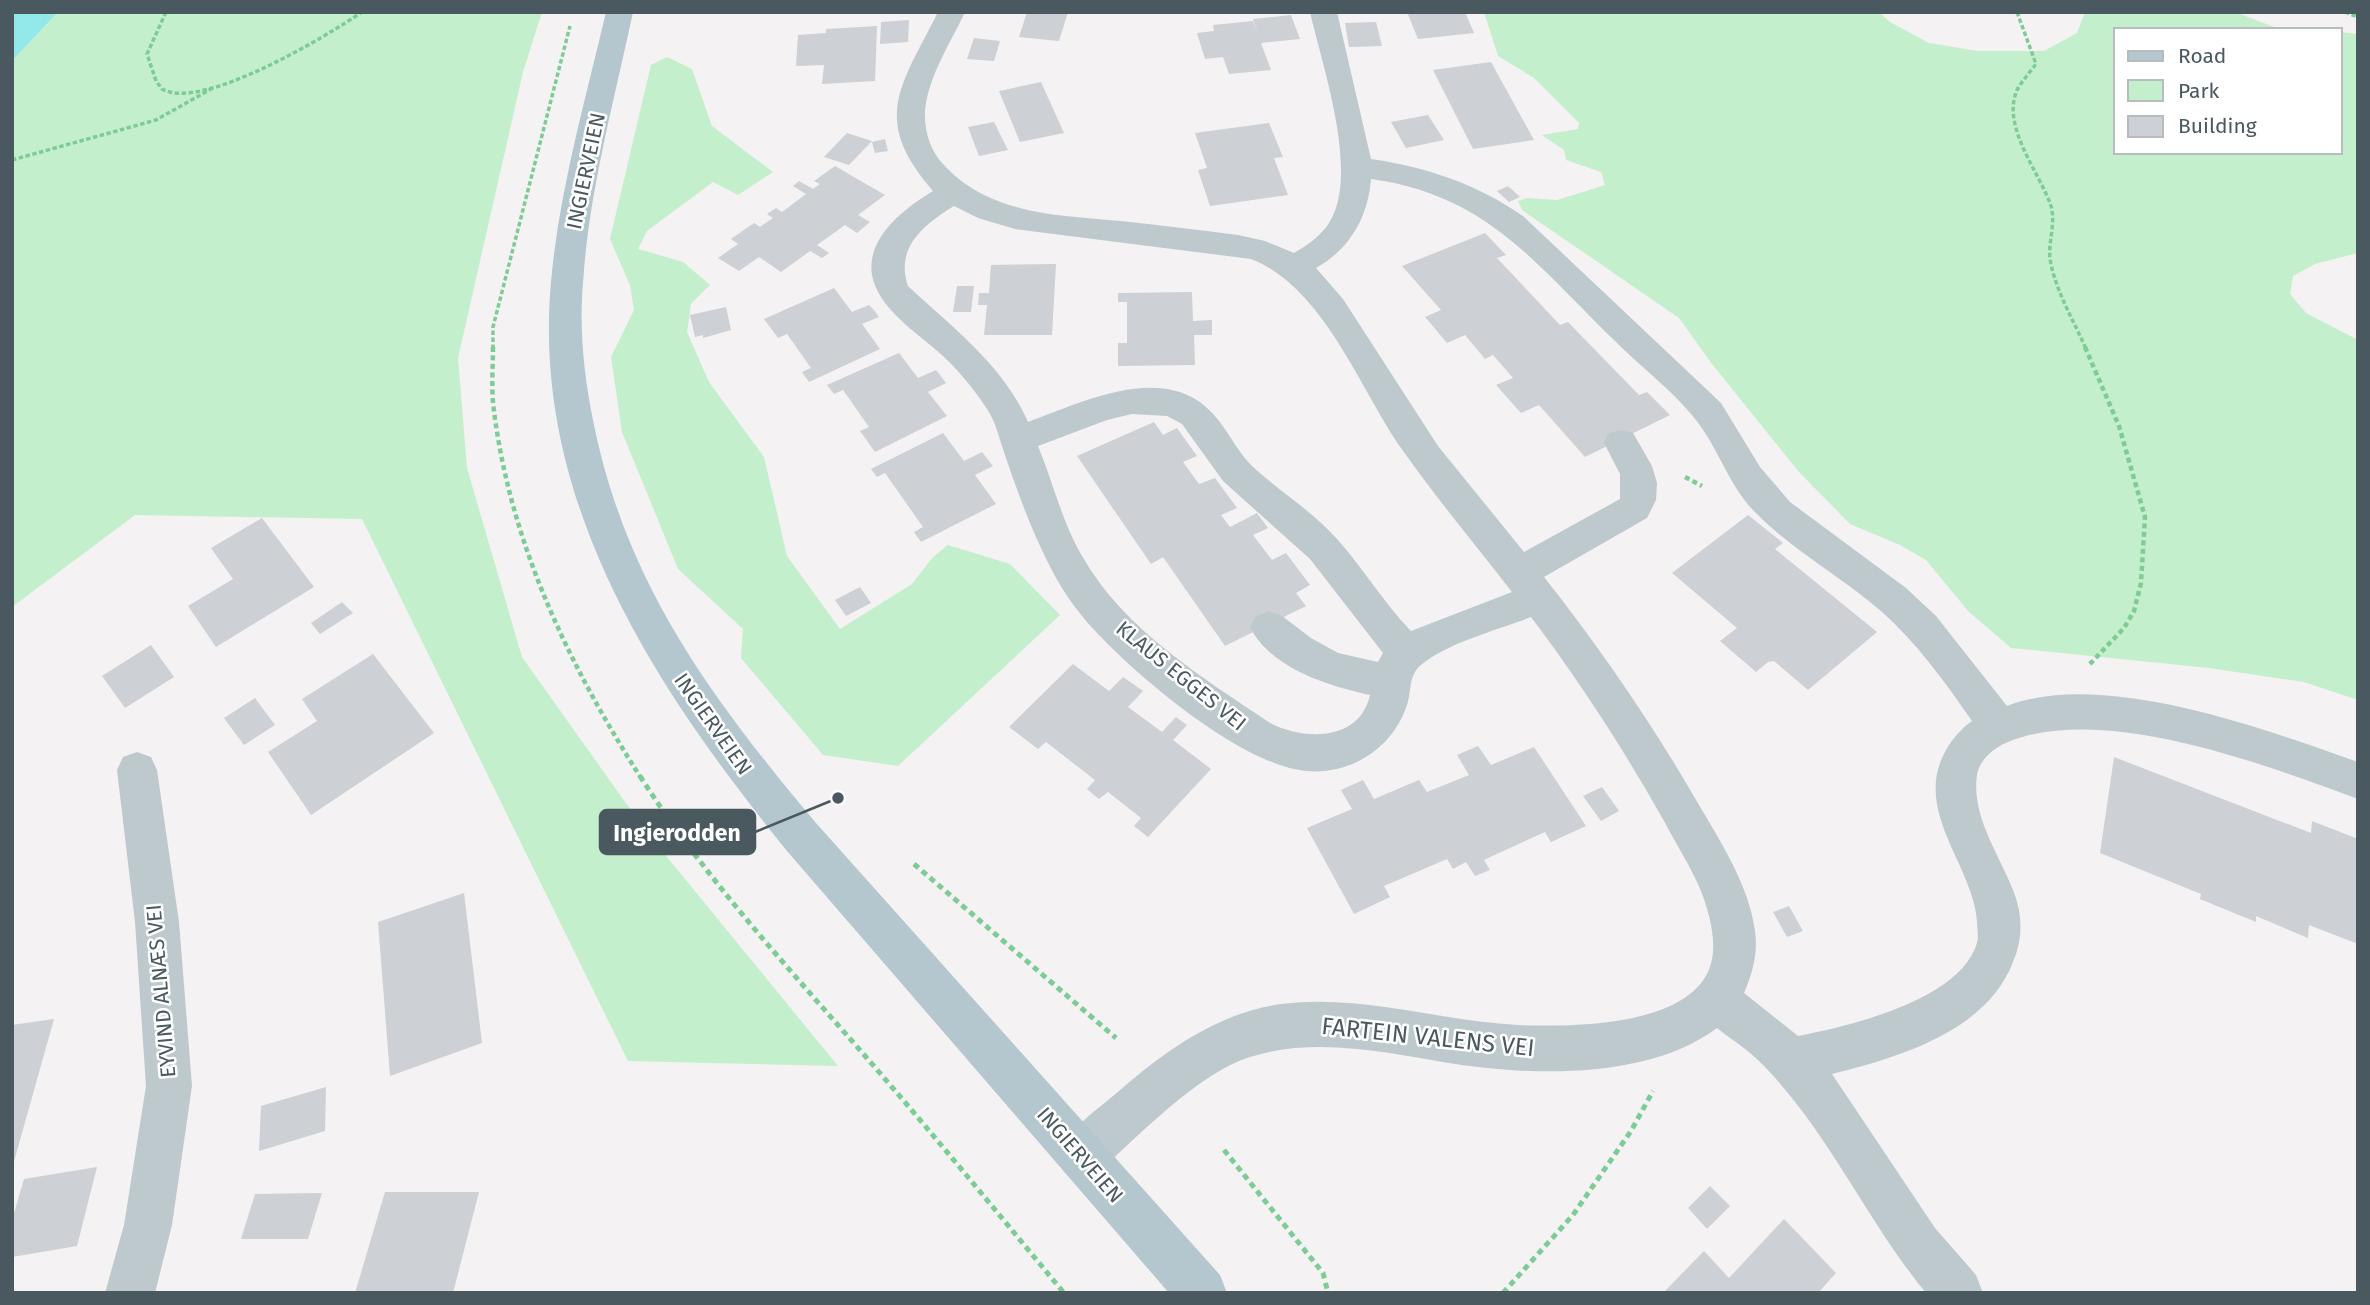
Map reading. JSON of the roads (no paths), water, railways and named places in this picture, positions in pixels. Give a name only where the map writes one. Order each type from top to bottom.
[{"type":"main road","name":"INGIERVEIEN","points":[[621,12],[578,206],[566,290],[568,377],[579,441],[597,507],[621,570],[653,637],[751,779],[1202,1293]]},
{"type":"street","points":[[952,12],[914,92],[910,123],[923,160],[953,193],[984,208],[1032,221],[1234,245],[1266,252],[1294,266],[1328,302],[1412,437],[1529,585],[1613,700],[1655,766],[1724,895],[1732,919],[1735,943],[1733,961],[1716,999],[1778,1047],[1810,1083],[1918,1245],[1958,1293]]},
{"type":"street","points":[[1294,266],[1330,243],[1343,227],[1354,190],[1357,167],[1356,148],[1323,12]]},
{"type":"street","points":[[1357,167],[1402,173],[1443,184],[1478,199],[1511,223],[1709,412],[1744,471],[1769,503],[1816,544],[1891,598],[1931,636],[1998,726]]},
{"type":"street","name":"KLAUS EGGES VEI","points":[[953,193],[927,208],[906,227],[890,250],[887,275],[894,292],[989,384],[1010,418],[1049,528],[1073,574],[1092,600],[1146,654],[1256,736],[1299,754],[1325,753],[1349,747],[1359,741],[1380,719],[1398,666]]},
{"type":"street","points":[[1017,439],[1118,403],[1163,402],[1189,411],[1199,418],[1235,471],[1324,550],[1378,623],[1398,666]]},
{"type":"street","points":[[1269,627],[1302,654],[1346,674],[1398,666],[1422,643],[1529,585],[1634,508],[1641,491],[1639,479],[1621,443]]},
{"type":"street","points":[[1790,1060],[1871,1043],[1908,1027],[1964,995],[1991,968],[2002,940],[2001,924],[1997,905],[1958,807],[1956,785],[1957,770],[1966,752],[1978,739],[1998,726],[2017,719],[2078,714],[2137,717],[2231,737],[2358,780]]},
{"type":"street","name":"EYVIND ALNÆS VEI","points":[[130,1293],[148,1225],[169,1086],[157,922],[138,770]]},
{"type":"street","name":"FARTEIN VALENS VEI","points":[[1081,1155],[1200,1056],[1251,1033],[1324,1024],[1382,1029],[1484,1045],[1543,1048],[1602,1046],[1671,1030],[1695,1017],[1716,999]]},
{"type":"water","points":[[12,12],[58,12],[12,61]]},
{"type":"place","name":"Ingierodden","points":[[838,798]]}]
